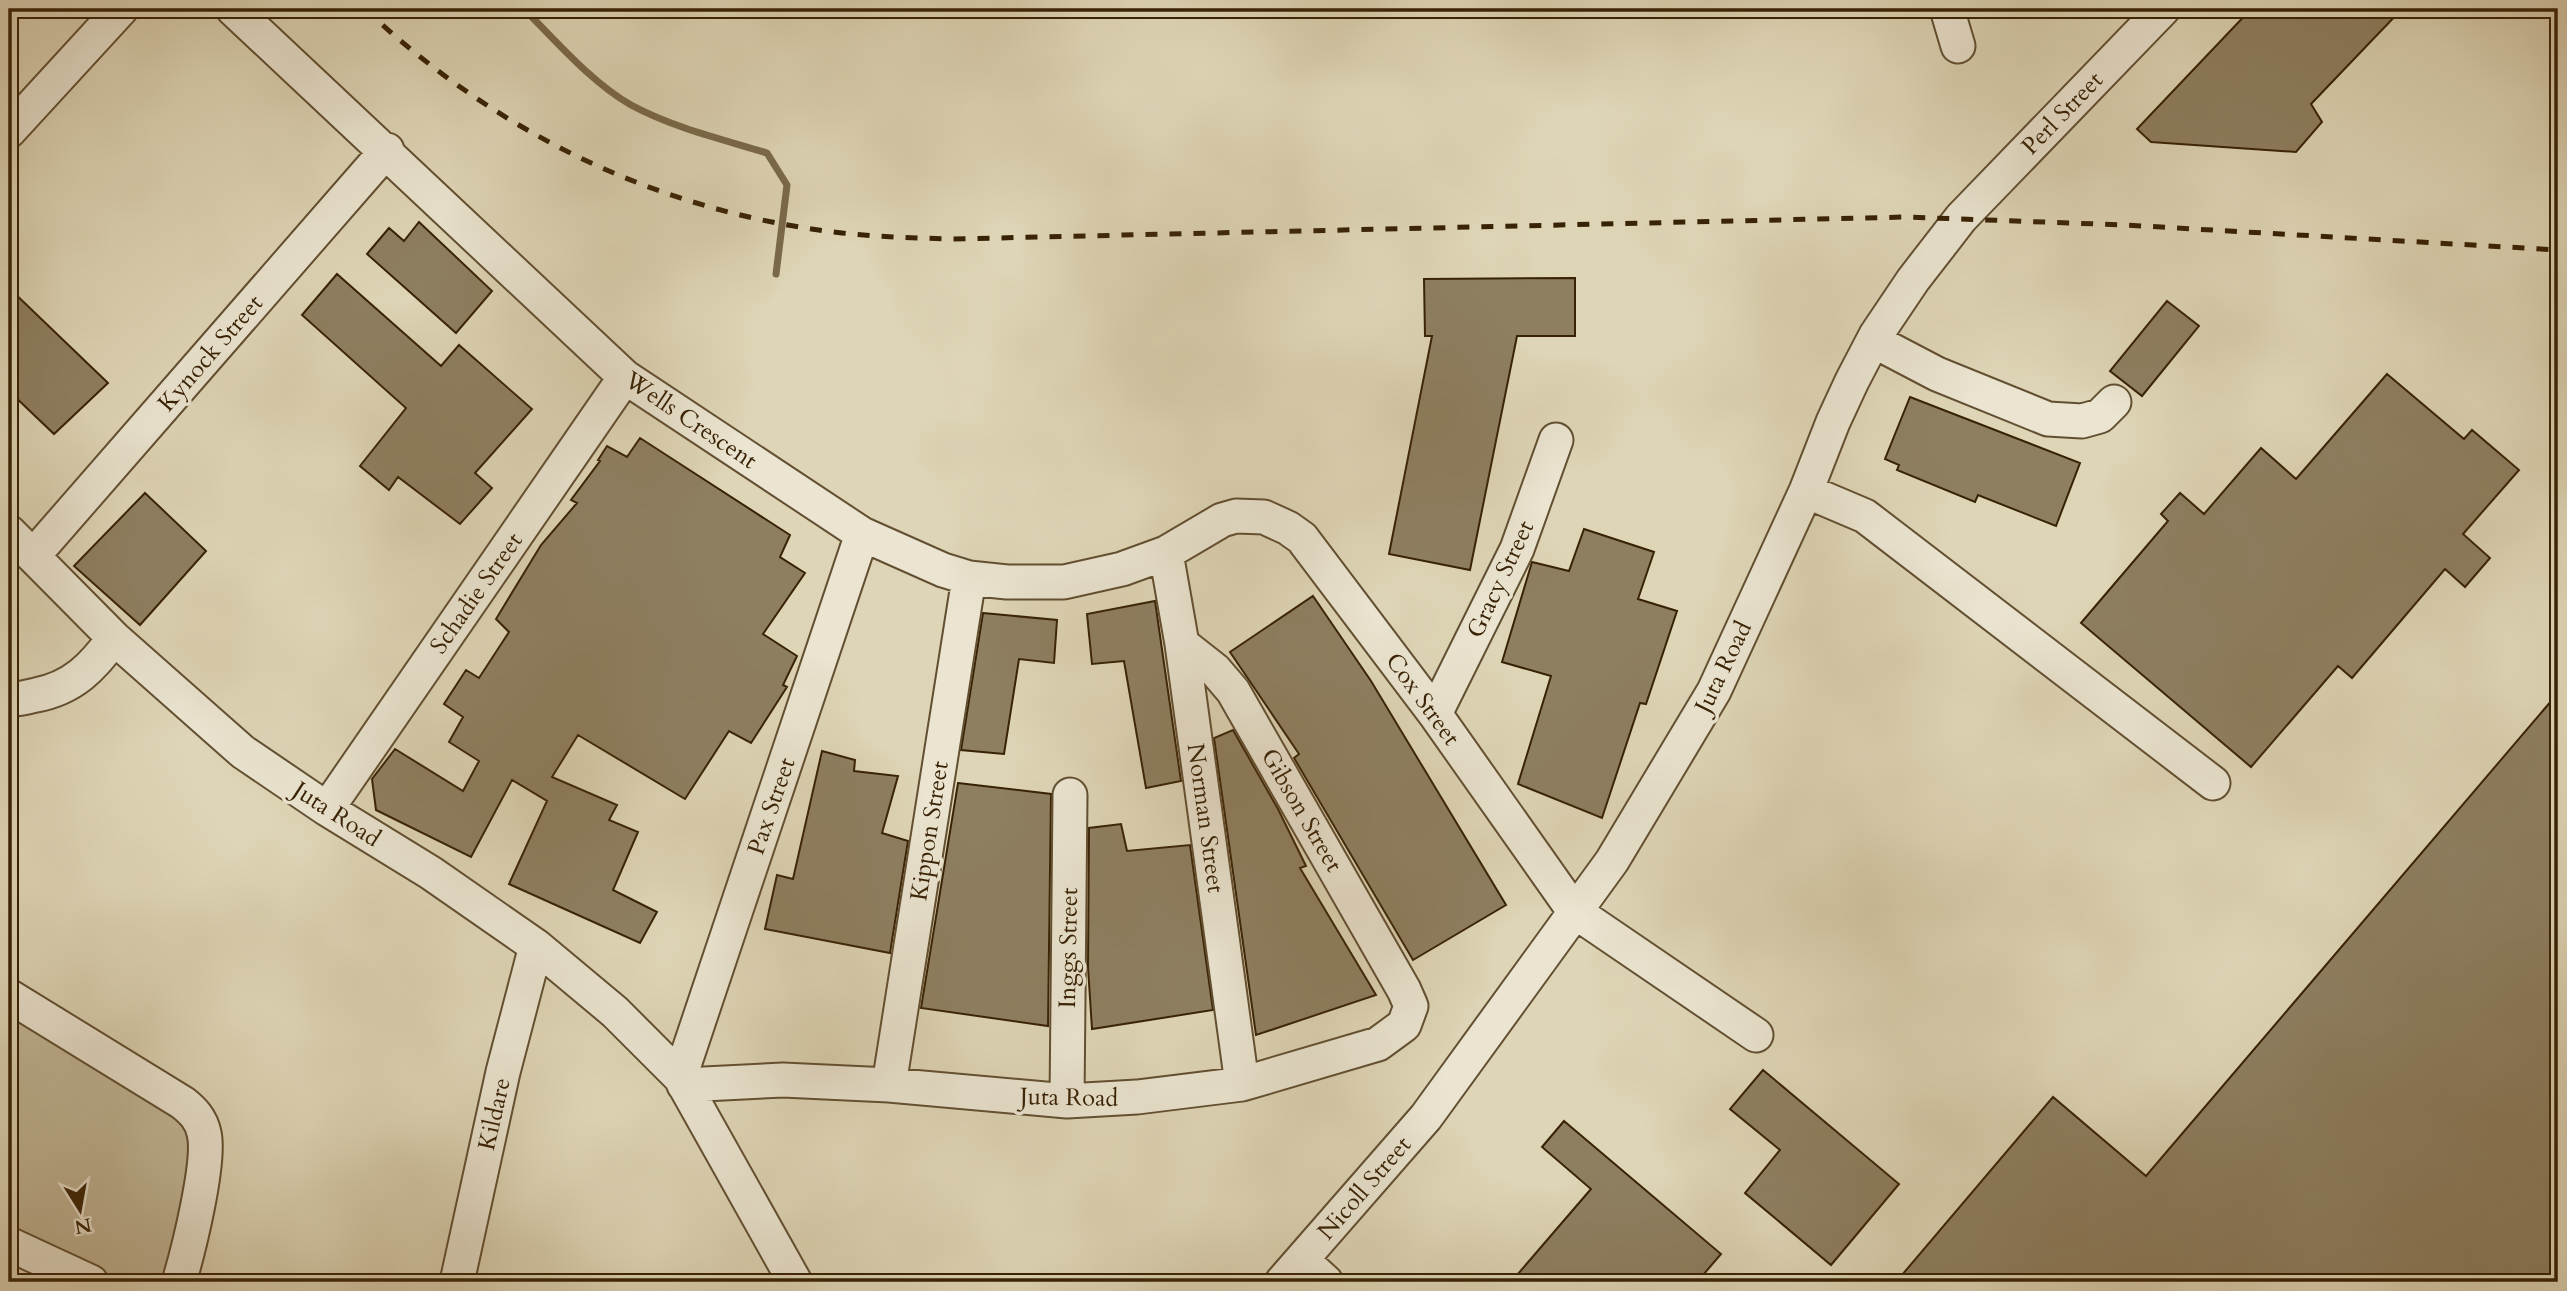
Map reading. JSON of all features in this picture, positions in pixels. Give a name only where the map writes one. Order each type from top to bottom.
[{"type":"street","points":[[9,131],[121,9]]},
{"type":"street","name":"Wells Crescent","points":[[233,9],[387,150],[625,377],[862,534],[943,570],[970,578],[1007,582],[1064,582],[1122,569],[1166,552],[1222,520],[1249,515]]},
{"type":"street","points":[[1947,9],[1958,46]]},
{"type":"street","name":"Perl Street","points":[[1961,218],[2163,9]]},
{"type":"street","name":"Kynock Street","points":[[33,556],[387,150]]},
{"type":"street","name":"Juta Road","points":[[1444,1093],[1597,884],[1675,759],[1714,691],[1806,491],[1833,422],[1874,341],[1913,280],[1961,218]]},
{"type":"street","points":[[1874,341],[1937,374],[2048,419],[2082,422],[2100,416],[2114,402]]},
{"type":"street","name":"Schadie Street","points":[[327,809],[625,377]]},
{"type":"street","name":"Gracy Street","points":[[1435,714],[1517,549],[1556,440]]},
{"type":"street","points":[[1806,491],[1865,516],[2213,783]]},
{"type":"street","name":"Cox Street","points":[[1249,515],[1278,523],[1302,538],[1435,714],[1574,912]]},
{"type":"street","name":"Juta Road","points":[[9,532],[114,638],[243,752],[327,809],[431,873],[536,946],[615,1012],[682,1081],[783,1080],[889,1085],[1067,1101],[1138,1097],[1242,1084],[1378,1044],[1404,1025],[1410,1006],[1404,990]]},
{"type":"street","name":"Pax Street","points":[[682,1081],[862,534]]},
{"type":"street","name":"Norman Street","points":[[1166,552],[1182,644],[1242,1084]]},
{"type":"street","name":"Kippon Street","points":[[889,1085],[970,578]]},
{"type":"street","points":[[9,699],[56,691],[71,684],[96,664],[114,638]]},
{"type":"street","name":"Gibson Street","points":[[1182,644],[1215,670],[1234,691],[1404,990]]},
{"type":"street","name":"Inggs Street","points":[[1067,1101],[1070,795]]},
{"type":"street","points":[[1574,912],[1756,1035]]},
{"type":"street","name":"Kildare","points":[[457,1282],[503,1072],[536,946]]},
{"type":"street","points":[[9,996],[183,1103],[199,1119],[205,1135],[206,1157],[179,1282]]},
{"type":"street","points":[[682,1081],[795,1282]]},
{"type":"street","name":"Nicoll Street","points":[[1292,1271],[1388,1162],[1444,1093]]},
{"type":"street","points":[[9,1244],[91,1282]]},
{"type":"street","points":[[1292,1271],[1326,1282]]},
{"type":"shaded area","points":[[9,1011],[184,1118],[196,1150],[164,1278],[160,1282],[115,1282],[9,1232]]},
{"type":"building","points":[[2251,9],[2402,9],[2311,104],[2322,122],[2296,152],[2151,142],[2137,129]]},
{"type":"building","points":[[419,222],[492,291],[456,333],[367,254],[389,228],[404,241]]},
{"type":"building","points":[[337,274],[441,366],[459,345],[532,409],[475,473],[492,488],[460,524],[398,477],[389,490],[360,466],[406,408],[302,315]]},
{"type":"building","points":[[1575,278],[1575,336],[1517,336],[1470,570],[1389,554],[1432,336],[1425,336],[1424,279]]},
{"type":"building","points":[[9,288],[108,383],[54,434],[9,391]]},
{"type":"building","points":[[2167,301],[2199,326],[2142,396],[2110,371]]},
{"type":"building","points":[[2387,374],[2464,439],[2472,430],[2519,470],[2463,534],[2490,558],[2465,587],[2445,569],[2352,678],[2338,666],[2251,767],[2081,623],[2168,521],[2161,514],[2180,493],[2204,514],[2261,448],[2296,479]]},
{"type":"building","points":[[1910,397],[2080,463],[2056,526],[1978,495],[1975,502],[1897,470],[1899,465],[1885,459]]},
{"type":"building","points":[[640,438],[790,535],[780,557],[805,573],[763,634],[797,656],[783,685],[787,687],[751,743],[729,731],[685,799],[578,735],[552,777],[617,805],[609,820],[638,832],[613,890],[657,912],[640,943],[509,884],[547,801],[512,780],[471,857],[376,810],[372,779],[395,749],[463,791],[479,761],[449,742],[463,717],[444,704],[466,670],[479,678],[509,632],[496,619],[541,545],[577,503],[571,500],[600,461],[598,460],[607,446],[627,457]]},
{"type":"building","points":[[145,493],[206,551],[140,625],[74,566]]},
{"type":"building","points":[[1584,529],[1654,552],[1638,599],[1677,611],[1646,704],[1640,703],[1602,818],[1518,784],[1551,676],[1502,662],[1532,562],[1569,571]]},
{"type":"building","points":[[1313,596],[1371,681],[1506,905],[1413,960],[1294,758],[1299,754],[1230,652]]},
{"type":"building","points":[[1155,601],[1181,781],[1146,788],[1124,661],[1092,664],[1087,614]]},
{"type":"building","points":[[983,613],[1057,620],[1054,663],[1019,659],[1004,754],[961,750]]},
{"type":"building","points":[[2558,693],[2558,1282],[1896,1282],[2053,1097],[2146,1176]]},
{"type":"building","points":[[1233,730],[1278,809],[1306,866],[1300,868],[1376,995],[1256,1035],[1214,738]]},
{"type":"building","points":[[822,751],[855,760],[854,771],[898,776],[882,833],[908,841],[890,953],[765,929],[777,875],[793,879]]},
{"type":"building","points":[[958,783],[1051,794],[1048,1026],[921,1008]]},
{"type":"building","points":[[1121,824],[1127,851],[1190,845],[1213,1010],[1092,1029],[1088,967],[1089,828]]},
{"type":"building","points":[[1763,1070],[1899,1184],[1831,1265],[1745,1193],[1780,1150],[1730,1109]]},
{"type":"building","points":[[1564,1121],[1721,1254],[1697,1282],[1511,1282],[1591,1189],[1542,1147]]},
{"type":"waterway","points":[[524,9],[588,73],[631,105],[681,127],[767,153],[787,185],[776,274]]},
{"type":"railway","points":[[365,9],[416,54],[470,94],[526,129],[585,160],[646,186],[709,207],[774,222],[842,233],[953,239],[1906,217],[2125,225],[2558,250]]}]
